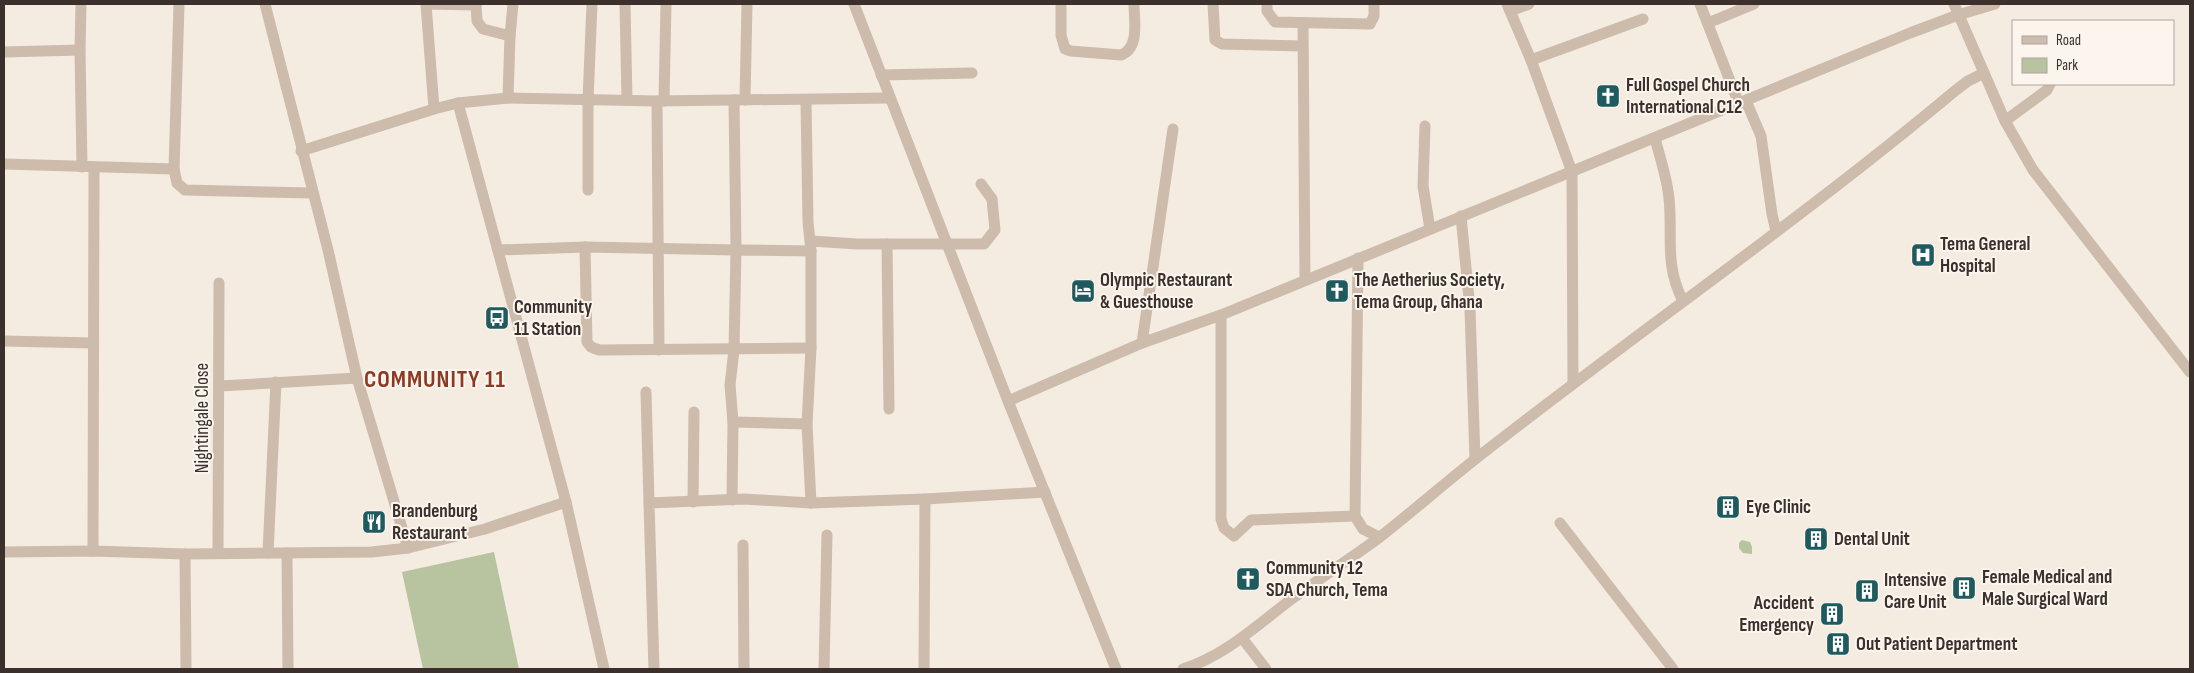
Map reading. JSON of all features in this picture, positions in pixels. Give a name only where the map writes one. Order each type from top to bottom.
[{"type":"street","points":[[82,4],[80,50],[88,167],[93,343],[93,551]]},
{"type":"street","points":[[179,4],[174,169],[177,183],[185,190],[312,193]]},
{"type":"street","points":[[265,4],[301,151],[328,250],[357,378],[408,548]]},
{"type":"street","points":[[434,110],[426,4],[476,4],[478,21],[483,29],[510,36]]},
{"type":"street","points":[[508,98],[513,4]]},
{"type":"street","points":[[588,190],[588,100],[592,4]]},
{"type":"street","points":[[626,4],[627,100]]},
{"type":"street","points":[[659,350],[661,101],[666,4]]},
{"type":"street","points":[[732,500],[733,422],[730,386],[734,350],[740,100],[747,4]]},
{"type":"street","points":[[854,4],[1008,401],[1116,669]]},
{"type":"street","points":[[1062,4],[1060,36],[1065,49],[1121,54],[1127,52],[1133,44],[1134,4]]},
{"type":"street","points":[[1213,4],[1215,40],[1222,44],[1302,46]]},
{"type":"street","points":[[1267,4],[1267,11],[1275,22],[1303,24],[1370,24],[1374,16],[1374,4]]},
{"type":"street","points":[[1529,4],[1508,8],[1530,60],[1572,172],[1573,383]]},
{"type":"street","points":[[1700,4],[1743,102],[1761,136],[1776,231]]},
{"type":"street","points":[[1708,23],[1754,4]]},
{"type":"street","points":[[1008,401],[1142,343],[1221,315],[1743,102],[1956,9],[1995,4]]},
{"type":"street","points":[[1956,9],[2005,121],[2033,170],[2190,372]]},
{"type":"street","points":[[1530,60],[1643,19]]},
{"type":"street","points":[[1303,24],[1305,280]]},
{"type":"street","points":[[4,52],[80,50]]},
{"type":"street","points":[[881,75],[972,72]]},
{"type":"street","points":[[1183,669],[1204,662],[1242,638],[1288,602],[1379,537],[1573,383],[1827,194],[1962,85],[1984,73]]},
{"type":"street","points":[[2005,121],[2047,90],[2050,85]]},
{"type":"street","points":[[301,151],[458,103],[508,98],[661,101],[806,101],[890,98]]},
{"type":"street","points":[[806,101],[808,222],[811,246],[811,348],[807,424],[811,503]]},
{"type":"street","points":[[458,103],[566,502],[604,669]]},
{"type":"street","points":[[1425,126],[1423,186],[1430,229]]},
{"type":"street","points":[[1142,343],[1174,129]]},
{"type":"street","points":[[1655,138],[1669,193],[1670,266],[1675,285],[1683,301]]},
{"type":"street","points":[[4,164],[174,169]]},
{"type":"street","points":[[498,250],[585,247],[736,250],[887,244],[984,244],[996,230],[992,199],[981,184]]},
{"type":"street","points":[[1461,216],[1470,309],[1475,459]]},
{"type":"street","points":[[887,244],[889,409]]},
{"type":"street","points":[[585,247],[587,342],[591,347],[599,350],[811,348]]},
{"type":"street","points":[[1358,258],[1355,516],[1363,529],[1379,537]]},
{"type":"street","name":"Nightingale Close","points":[[218,552],[220,284]]},
{"type":"street","points":[[1221,315],[1221,519],[1224,528],[1234,536],[1251,520],[1355,516]]},
{"type":"street","points":[[4,341],[93,343]]},
{"type":"street","points":[[220,386],[357,378]]},
{"type":"street","points":[[268,553],[276,382]]},
{"type":"street","points":[[646,392],[654,669]]},
{"type":"street","points":[[693,502],[694,412]]},
{"type":"street","points":[[733,422],[807,424]]},
{"type":"street","points":[[649,503],[732,500],[811,503],[925,500],[1045,492]]},
{"type":"street","points":[[924,669],[925,500]]},
{"type":"street","points":[[4,552],[93,551],[185,554],[218,552],[372,552],[408,548],[485,529],[566,502]]},
{"type":"street","points":[[1560,523],[1673,669]]},
{"type":"street","points":[[824,669],[827,535]]},
{"type":"street","points":[[743,545],[744,669]]},
{"type":"street","points":[[288,553],[288,669]]},
{"type":"street","points":[[185,554],[186,669]]},
{"type":"street","points":[[1242,638],[1266,669]]},
{"type":"green space","points":[[1742,540],[1750,542],[1752,554],[1743,553],[1739,548],[1739,543]]},
{"type":"green space","points":[[494,552],[519,669],[423,669],[402,572]]},
{"type":"place","name":"Full Gospel Church International C12","points":[[1608,96]]},
{"type":"place","name":"Tema General Hospital","points":[[1923,255]]},
{"type":"place","name":"Olympic Restaurant & Guesthouse","points":[[1083,291]]},
{"type":"place","name":"The Aetherius Society, Tema Group, Ghana","points":[[1337,291]]},
{"type":"place","name":"Community 11 Station","points":[[497,318]]},
{"type":"place","name":"Eye Clinic","points":[[1728,507]]},
{"type":"place","name":"Brandenburg Restaurant","points":[[374,522]]},
{"type":"place","name":"Dental Unit","points":[[1816,539]]},
{"type":"place","name":"Community 12 SDA Church, Tema","points":[[1248,579]]},
{"type":"place","name":"Female Medical and Male Surgical Ward","points":[[1964,588]]},
{"type":"place","name":"Intensive Care Unit","points":[[1867,591]]},
{"type":"place","name":"Accident Emergency","points":[[1832,614]]},
{"type":"place","name":"Out Patient Department","points":[[1838,644]]},
{"type":"district","name":"COMMUNITY 11","points":[[435,379]]}]
